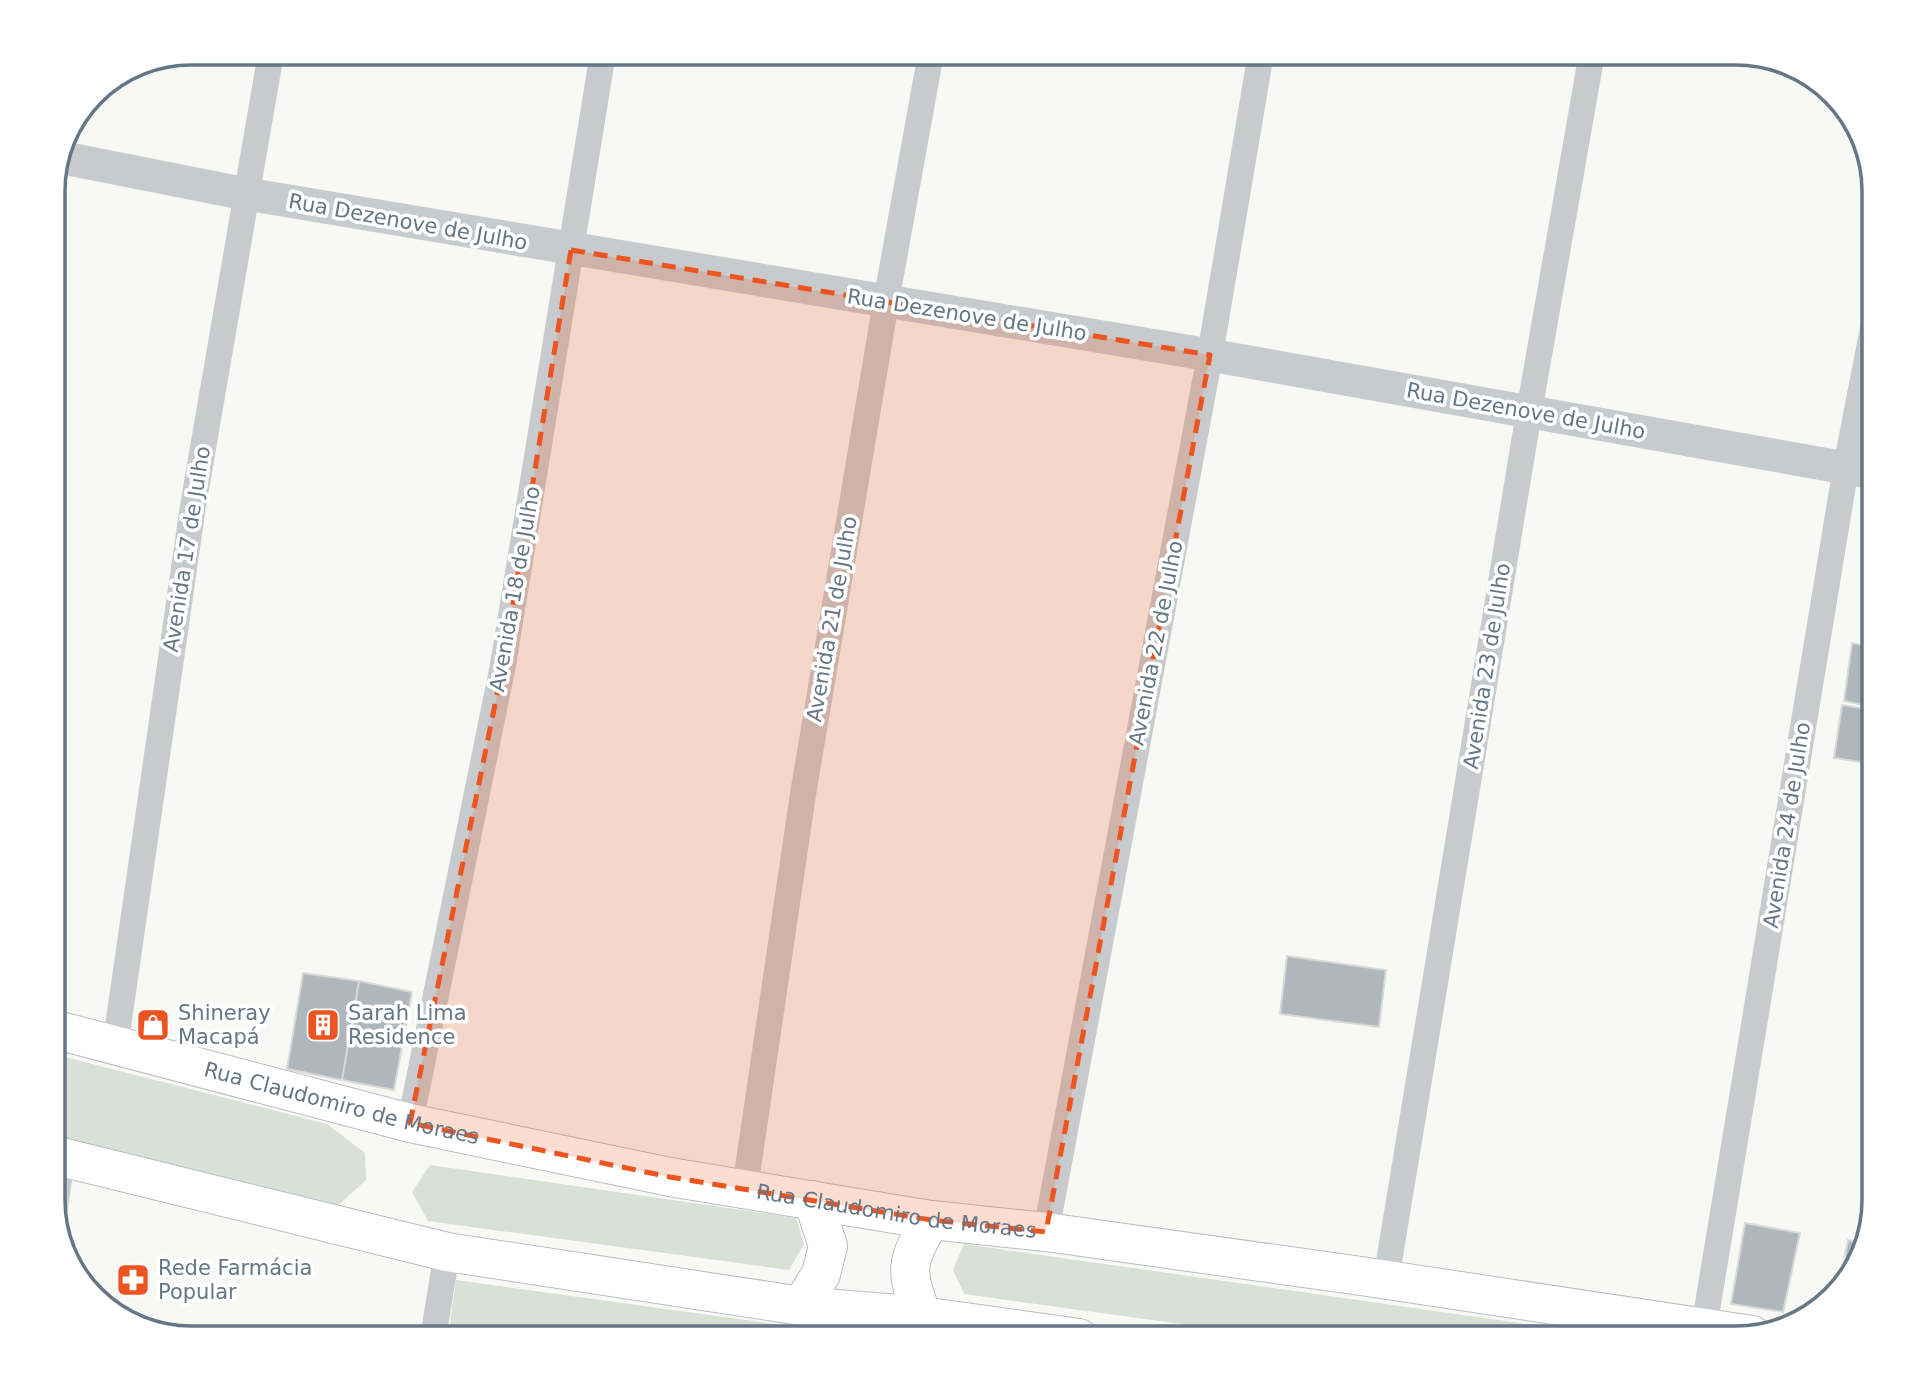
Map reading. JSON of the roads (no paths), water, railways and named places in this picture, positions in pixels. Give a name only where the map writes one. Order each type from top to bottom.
[{"type":"main road","name":"Rua Claudomiro de Moraes","points":[[65,1032],[410,1123],[670,1177],[930,1220],[1046,1232],[1691,1326]]},
{"type":"main road","points":[[65,1159],[447,1252],[801,1306],[839,1324],[922,1316],[990,1326]]},
{"type":"main road","points":[[801,1306],[821,1274],[828,1246],[813,1200]]},
{"type":"main road","points":[[922,1316],[909,1281],[912,1251],[930,1220]]},
{"type":"street","name":"Avenida 17 de Julho","points":[[115,1047],[191,519],[269,65]]},
{"type":"street","name":"Avenida 18 de Julho","points":[[410,1123],[503,665],[601,65]]},
{"type":"street","name":"Avenida 21 de Julho","points":[[745,1188],[803,794],[929,65]]},
{"type":"street","name":"Avenida 22 de Julho","points":[[1046,1232],[1210,355],[1259,65]]},
{"type":"street","name":"Avenida 23 de Julho","points":[[1385,1280],[1529,412],[1590,65]]},
{"type":"street","name":"Rua Dezenove de Julho","points":[[69,159],[246,194],[1210,355],[1860,470]]},
{"type":"street","name":"Avenida 24 de Julho","points":[[1704,1326],[1862,449]]},
{"type":"street","points":[[435,1326],[447,1252]]},
{"type":"place","name":"Shineray Macapá","points":[[153,1025]]},
{"type":"place","name":"Sarah Lima Residence","points":[[323,1025]]},
{"type":"place","name":"Rede Farmácia Popular","points":[[133,1280]]}]
